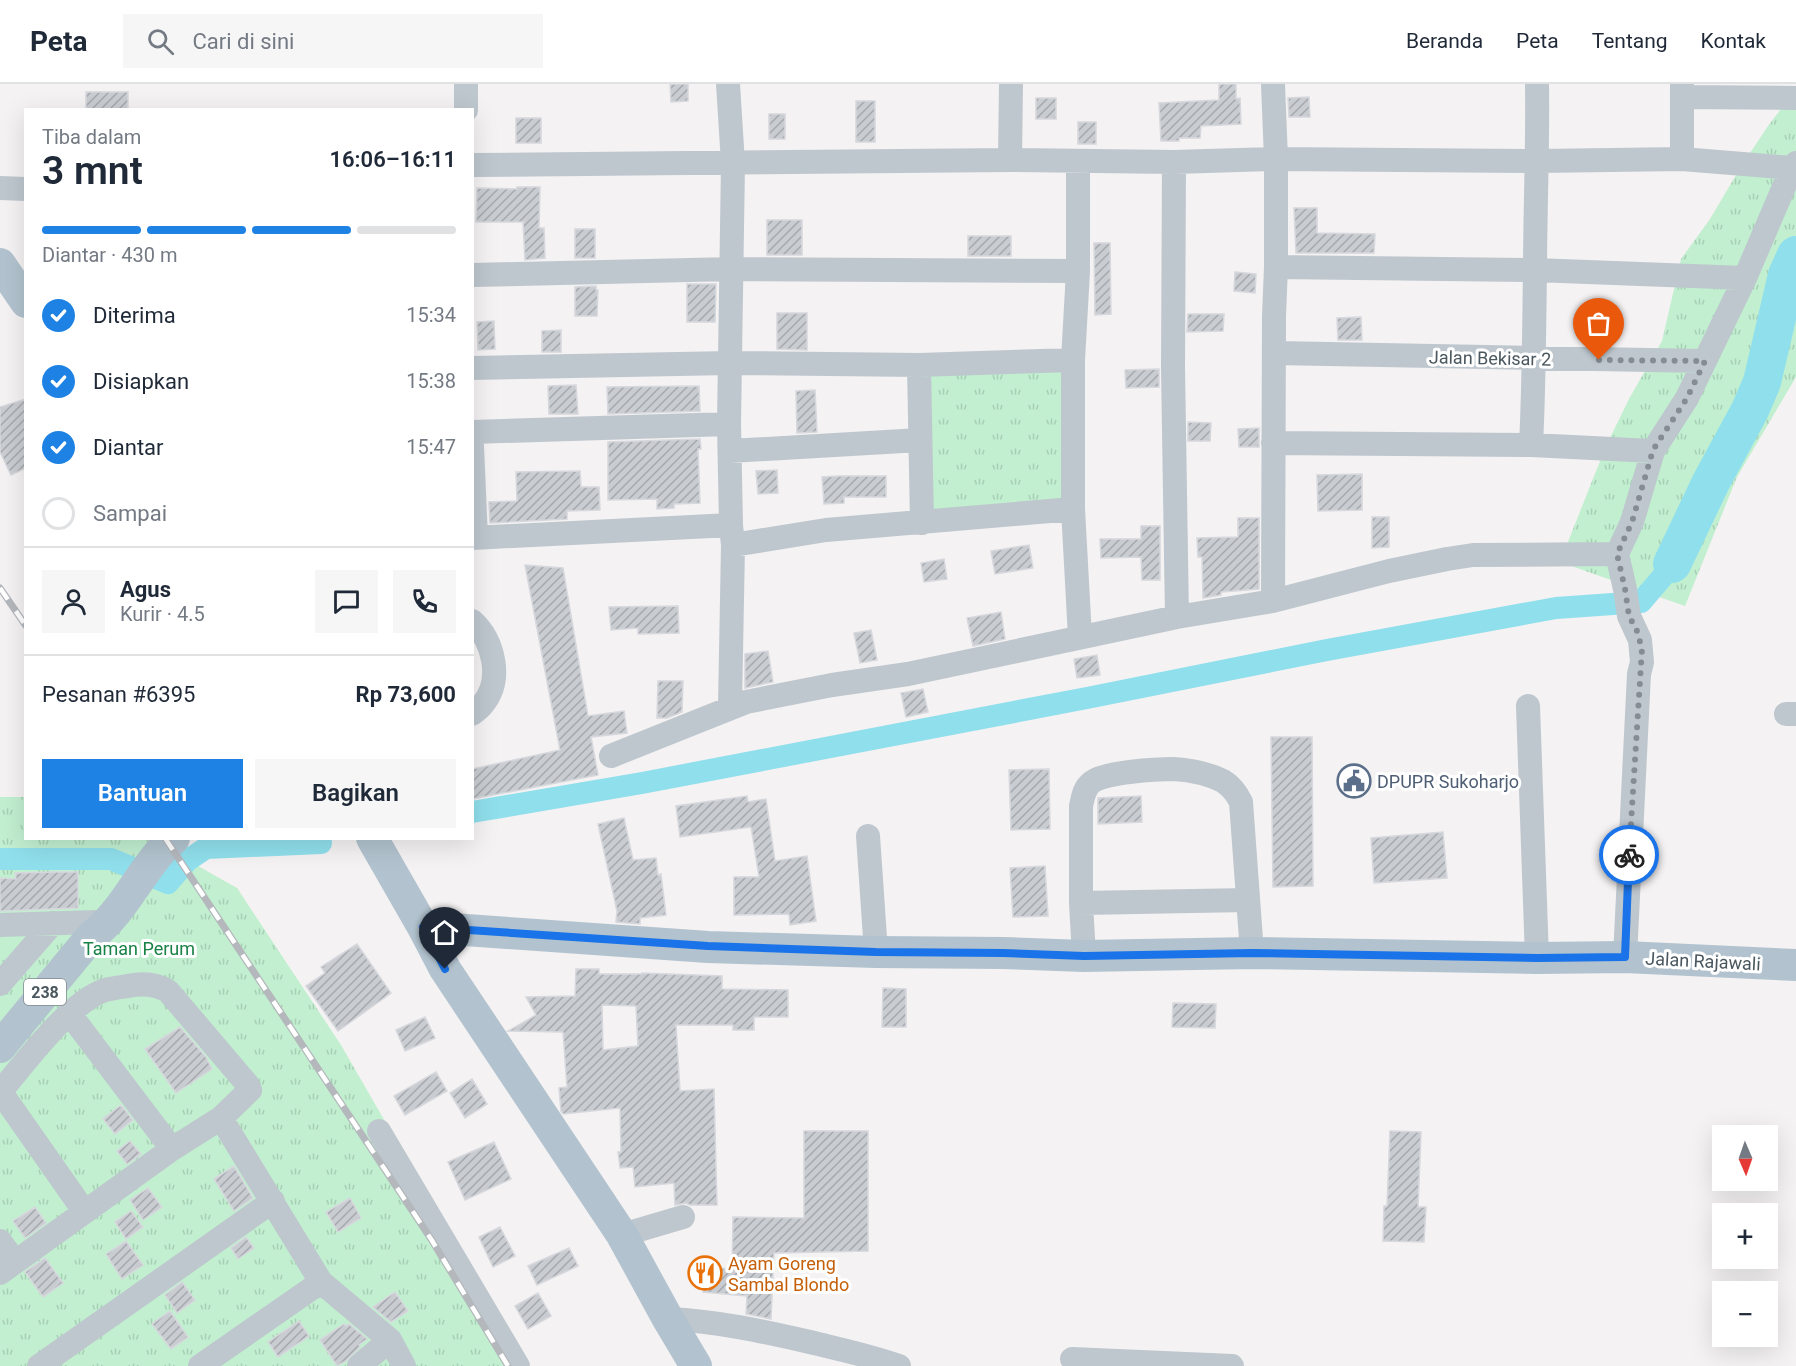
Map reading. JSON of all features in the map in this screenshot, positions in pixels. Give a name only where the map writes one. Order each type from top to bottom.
[{"type":"main road","points":[[0,264],[24,299]]},
{"type":"main road","points":[[373,840],[445,969],[622,1235],[696,1366]]},
{"type":"main road","name":"238","points":[[0,1046],[102,921],[161,843]]},
{"type":"main road","name":"Jalan Rajawali","points":[[423,927],[708,946],[876,952],[1084,956],[1252,953],[1537,958],[1625,957],[1796,965]]},
{"type":"street","points":[[466,84],[466,108]]},
{"type":"street","points":[[728,84],[733,163],[729,424],[732,535],[730,708]]},
{"type":"street","points":[[1010,160],[1011,84]]},
{"type":"street","points":[[1273,84],[1276,159],[1273,601]]},
{"type":"street","points":[[1531,445],[1535,359],[1537,84]]},
{"type":"street","points":[[1682,159],[1682,91],[1796,98]]},
{"type":"street","points":[[474,165],[1010,160],[1174,162],[1276,159],[1538,161],[1682,159],[1794,165],[1745,278],[1687,398],[1653,450],[1632,522],[1617,554],[1629,616],[1640,640],[1642,662],[1632,798],[1625,957]]},
{"type":"street","points":[[1078,161],[1078,271],[1073,360],[1073,509],[1080,637]]},
{"type":"street","points":[[1174,162],[1173,379],[1177,617]]},
{"type":"street","points":[[0,188],[24,189]]},
{"type":"street","points":[[1276,267],[1534,270],[1745,278]]},
{"type":"street","points":[[474,275],[732,269],[1078,271]]},
{"type":"street","name":"Jalan Bekisar 2","points":[[1275,353],[1705,361]]},
{"type":"street","points":[[474,368],[730,363],[919,365],[1073,360]]},
{"type":"street","points":[[919,365],[922,523]]},
{"type":"street","points":[[474,432],[729,424]]},
{"type":"street","points":[[730,452],[920,440]]},
{"type":"street","points":[[1274,443],[1531,445],[1653,450]]},
{"type":"street","points":[[474,538],[732,535],[922,523],[1073,509]]},
{"type":"street","points":[[611,756],[730,708],[762,698],[908,674],[1177,617],[1273,601],[1389,571],[1473,555],[1617,554]]},
{"type":"street","points":[[474,623],[485,636],[493,660],[494,676],[489,694],[476,713]]},
{"type":"street","points":[[1528,706],[1537,958]]},
{"type":"street","points":[[1084,956],[1081,903],[1081,806],[1084,792],[1090,782],[1103,776],[1174,769],[1204,774],[1224,782],[1235,792],[1241,802],[1252,953]]},
{"type":"street","points":[[868,836],[876,952]]},
{"type":"street","points":[[1081,903],[1248,900]]},
{"type":"street","points":[[0,925],[102,921]]},
{"type":"street","points":[[0,984],[53,922]]},
{"type":"street","points":[[0,1241],[8,1267],[172,1149],[221,1118],[250,1090],[168,991],[161,987],[134,985],[106,990],[92,996],[69,1013],[0,1092],[84,1211]]},
{"type":"street","points":[[69,1013],[172,1149]]},
{"type":"street","points":[[221,1118],[321,1282],[390,1340],[404,1366]]},
{"type":"street","points":[[379,1131],[518,1366]]},
{"type":"street","points":[[39,1366],[273,1201]]},
{"type":"street","points":[[622,1235],[683,1217]]},
{"type":"street","points":[[200,1366],[321,1282]]},
{"type":"street","points":[[668,1318],[703,1320],[762,1331],[879,1359],[899,1366]]},
{"type":"street","points":[[359,1366],[390,1340]]},
{"type":"street","points":[[1072,1359],[1232,1366]]},
{"type":"green space","points":[[1796,89],[1796,377],[1737,477],[1685,606],[1560,562],[1606,446],[1629,399],[1662,341],[1681,259],[1710,219],[1768,126]]},
{"type":"green space","points":[[1073,360],[1068,515],[922,523],[919,365]]},
{"type":"green space","name":"Taman Perum","points":[[0,797],[24,797],[24,840],[152,840],[237,888],[341,1045],[526,1366],[0,1366]]},
{"type":"green space","points":[[203,840],[285,840],[205,843]]},
{"type":"building","points":[[670,84],[688,84],[688,101],[671,102]]},
{"type":"building","points":[[1219,84],[1236,84],[1236,99],[1240,98],[1241,124],[1201,126],[1200,138],[1161,141],[1159,103],[1219,100]]},
{"type":"building","points":[[86,92],[128,92],[128,108],[86,108]]},
{"type":"building","points":[[1309,97],[1310,117],[1289,117],[1288,98]]},
{"type":"building","points":[[1036,98],[1056,98],[1056,119],[1036,119]]},
{"type":"building","points":[[856,101],[875,101],[875,142],[856,142]]},
{"type":"building","points":[[769,114],[785,114],[785,139],[769,139]]},
{"type":"building","points":[[516,118],[541,118],[541,143],[516,143]]},
{"type":"building","points":[[1078,122],[1096,122],[1096,144],[1078,144]]},
{"type":"building","points":[[517,187],[540,187],[539,228],[544,228],[545,258],[525,260],[523,222],[476,222],[477,188],[517,189]]},
{"type":"building","points":[[1294,208],[1317,208],[1317,233],[1375,234],[1374,253],[1296,253]]},
{"type":"building","points":[[767,220],[802,220],[802,255],[767,255]]},
{"type":"building","points":[[575,229],[595,229],[595,258],[575,258]]},
{"type":"building","points":[[968,236],[1011,236],[1011,256],[968,256]]},
{"type":"building","points":[[1094,243],[1110,243],[1111,314],[1095,315]]},
{"type":"building","points":[[1235,272],[1256,274],[1255,293],[1234,291]]},
{"type":"building","points":[[687,284],[716,284],[715,322],[687,322]]},
{"type":"building","points":[[596,286],[598,290],[597,316],[575,316],[575,287]]},
{"type":"building","points":[[777,313],[807,313],[807,350],[777,349]]},
{"type":"building","points":[[1188,314],[1224,314],[1223,331],[1187,332]]},
{"type":"building","points":[[1361,317],[1362,340],[1338,340],[1337,318]]},
{"type":"building","points":[[494,321],[495,349],[478,350],[477,322]]},
{"type":"building","points":[[561,330],[561,352],[542,352],[542,331]]},
{"type":"building","points":[[1159,369],[1159,387],[1126,388],[1125,370]]},
{"type":"building","points":[[576,385],[578,414],[549,414],[548,386]]},
{"type":"building","points":[[699,386],[700,411],[608,414],[607,387]]},
{"type":"building","points":[[815,390],[817,432],[797,433],[796,391]]},
{"type":"building","points":[[24,400],[24,469],[11,475],[0,452],[0,407]]},
{"type":"building","points":[[1188,422],[1211,423],[1210,441],[1188,441]]},
{"type":"building","points":[[1259,428],[1259,447],[1239,447],[1238,429]]},
{"type":"building","points":[[700,439],[701,449],[698,449],[700,503],[674,504],[674,508],[657,509],[657,499],[608,500],[608,442]]},
{"type":"building","points":[[777,470],[778,493],[758,494],[756,471]]},
{"type":"building","points":[[580,471],[581,487],[599,487],[600,510],[567,511],[567,519],[490,523],[489,502],[517,501],[516,472]]},
{"type":"building","points":[[1362,474],[1362,510],[1318,511],[1317,475]]},
{"type":"building","points":[[886,476],[886,497],[844,497],[844,503],[824,504],[822,477]]},
{"type":"building","points":[[1372,517],[1389,517],[1389,547],[1372,548]]},
{"type":"building","points":[[1238,518],[1259,518],[1259,589],[1221,592],[1221,595],[1203,598],[1202,557],[1198,557],[1197,538],[1238,537]]},
{"type":"building","points":[[1141,526],[1160,526],[1160,580],[1142,580],[1141,557],[1101,558],[1100,539],[1141,539]]},
{"type":"building","points":[[1029,545],[1033,568],[995,574],[991,551]]},
{"type":"building","points":[[944,559],[947,579],[924,582],[921,563]]},
{"type":"building","points":[[525,565],[563,568],[588,716],[624,711],[627,733],[591,737],[598,775],[474,799],[474,769],[560,750]]},
{"type":"building","points":[[678,606],[679,633],[638,634],[638,628],[611,630],[609,607]]},
{"type":"building","points":[[1001,612],[1005,639],[973,646],[967,618]]},
{"type":"building","points":[[871,630],[877,660],[860,663],[854,633]]},
{"type":"building","points":[[768,651],[773,682],[745,688],[745,654]]},
{"type":"building","points":[[1097,655],[1100,675],[1077,678],[1074,659]]},
{"type":"building","points":[[658,681],[683,681],[682,712],[667,718],[657,718]]},
{"type":"building","points":[[923,689],[928,712],[906,717],[901,693]]},
{"type":"building","points":[[1271,737],[1312,737],[1313,886],[1273,887]]},
{"type":"building","points":[[1049,769],[1050,829],[1011,830],[1009,770]]},
{"type":"building","points":[[747,796],[748,802],[766,799],[775,861],[807,856],[816,921],[790,925],[789,914],[734,915],[734,877],[759,877],[751,827],[680,837],[676,806]]},
{"type":"building","points":[[1141,796],[1142,822],[1098,824],[1098,798]]},
{"type":"building","points":[[624,818],[633,860],[656,858],[658,875],[661,874],[666,915],[640,918],[640,924],[616,922],[617,911],[598,824]]},
{"type":"building","points":[[1443,832],[1447,878],[1374,883],[1371,838]]},
{"type":"building","points":[[1045,866],[1048,916],[1013,917],[1010,868]]},
{"type":"building","points":[[78,872],[78,908],[0,911],[0,878],[16,879],[15,873]]},
{"type":"building","points":[[357,944],[391,993],[338,1031],[306,986],[325,973],[321,967]]},
{"type":"building","points":[[576,969],[599,969],[599,974],[722,976],[722,989],[788,990],[788,1017],[754,1017],[754,1030],[733,1030],[733,1025],[676,1025],[680,1091],[714,1089],[717,1205],[686,1203],[675,1205],[674,1183],[635,1187],[633,1167],[620,1168],[618,1152],[621,1152],[620,1108],[563,1114],[559,1088],[567,1087],[563,1032],[508,1031],[536,1015],[526,997],[575,996]],"holes":[[[602,1005],[636,1006],[638,1046],[603,1050]]]},
{"type":"building","points":[[883,988],[906,989],[906,1027],[882,1027]]},
{"type":"building","points":[[1173,1003],[1216,1004],[1215,1028],[1172,1027]]},
{"type":"building","points":[[425,1017],[435,1038],[405,1051],[396,1030]]},
{"type":"building","points":[[180,1027],[206,1057],[212,1069],[176,1093],[145,1049]]},
{"type":"building","points":[[436,1072],[447,1091],[405,1115],[394,1096]]},
{"type":"building","points":[[472,1079],[487,1104],[465,1118],[450,1093]]},
{"type":"building","points":[[121,1105],[133,1120],[115,1134],[103,1119]]},
{"type":"building","points":[[804,1131],[868,1131],[868,1251],[774,1253],[771,1319],[746,1314],[747,1296],[703,1292],[705,1267],[732,1269],[733,1217],[804,1218]]},
{"type":"building","points":[[1390,1131],[1421,1132],[1418,1207],[1426,1207],[1424,1242],[1383,1241]]},
{"type":"building","points":[[130,1141],[141,1154],[127,1164],[117,1151]]},
{"type":"building","points":[[494,1142],[511,1179],[465,1200],[448,1162]]},
{"type":"building","points":[[234,1166],[253,1198],[234,1211],[214,1179]]},
{"type":"building","points":[[148,1188],[162,1207],[143,1220],[130,1200]]},
{"type":"building","points":[[350,1198],[361,1218],[338,1232],[326,1212]]},
{"type":"building","points":[[35,1207],[46,1223],[25,1238],[13,1221]]},
{"type":"building","points":[[131,1211],[143,1227],[126,1239],[115,1222]]},
{"type":"building","points":[[500,1227],[515,1256],[493,1267],[479,1237]]},
{"type":"building","points":[[246,1237],[254,1248],[238,1259],[231,1248]]},
{"type":"building","points":[[126,1241],[143,1265],[122,1279],[106,1254]]},
{"type":"building","points":[[569,1248],[578,1266],[537,1285],[528,1266]]},
{"type":"building","points":[[45,1258],[63,1283],[43,1297],[25,1272]]},
{"type":"building","points":[[182,1282],[195,1300],[177,1313],[165,1295]]},
{"type":"building","points":[[395,1292],[408,1311],[391,1322],[373,1307]]},
{"type":"building","points":[[538,1293],[551,1316],[528,1329],[515,1306]]},
{"type":"building","points":[[170,1311],[188,1337],[171,1349],[152,1324]]},
{"type":"building","points":[[299,1321],[309,1336],[278,1357],[268,1342]]},
{"type":"building","points":[[344,1324],[346,1326],[349,1324],[367,1339],[346,1361],[337,1366],[320,1340]]},
{"type":"waterway","points":[[1672,564],[1762,382],[1787,275],[1796,255]]},
{"type":"waterway","points":[[474,812],[642,783],[1327,650],[1556,608],[1641,602],[1670,568]]},
{"type":"waterway","points":[[0,859],[111,859],[168,883],[188,860],[206,848],[321,843]]},
{"type":"railway","points":[[0,588],[24,623]]},
{"type":"railway","points":[[166,840],[431,1239],[508,1366]]},
{"type":"way so far","points":[[1599,360],[1705,361],[1687,398],[1653,450],[1632,522],[1617,554],[1629,616],[1637,631],[1642,649],[1629,855]]},
{"type":"place","name":"DPUPR Sukoharjo","points":[[1354,781]]},
{"type":"place","name":"Ayam Goreng Sambal Blondo","points":[[705,1273]]},
{"type":"route","points":[[445,969],[423,927],[708,946],[876,952],[1084,956],[1252,953],[1537,958],[1625,957],[1629,855]]}]
